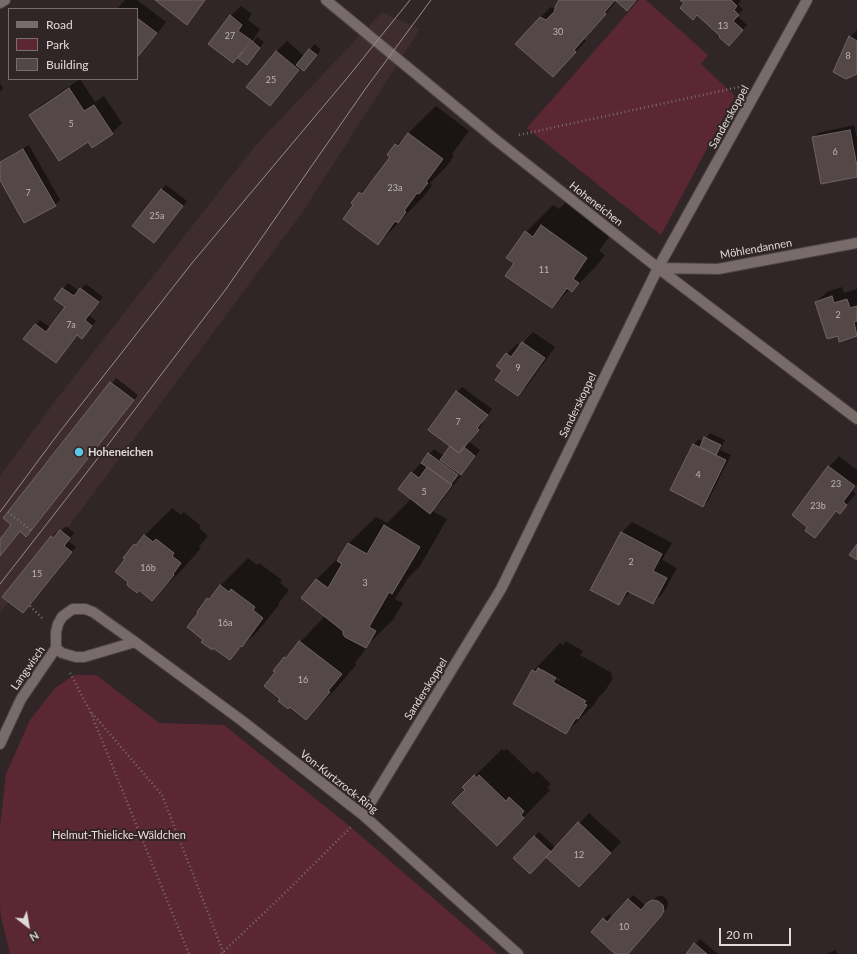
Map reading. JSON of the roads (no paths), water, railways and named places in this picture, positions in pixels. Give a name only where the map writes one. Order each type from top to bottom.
[{"type":"street","points":[[0,3],[5,0]]},
{"type":"street","name":"Hoheneichen","points":[[326,0],[496,140],[658,268],[857,419]]},
{"type":"street","name":"Sanderskoppel","points":[[363,815],[501,589],[658,268],[763,82],[807,0]]},
{"type":"street","name":"Möhlendannen","points":[[658,268],[718,269],[857,243]]},
{"type":"street","name":"Von-Kurtzrock-Ring","points":[[56,648],[55,640],[58,624],[67,613],[74,609],[84,609],[93,612],[241,720],[363,815],[518,954]]},
{"type":"street","points":[[56,648],[69,656],[84,657],[135,642]]},
{"type":"street","name":"Langwisch","points":[[0,744],[21,699],[56,648]]},
{"type":"tram line","points":[[0,512],[58,434],[192,263],[348,77],[410,0]]},
{"type":"tram line","points":[[0,584],[226,289],[366,88],[431,0]]},
{"type":"place","name":"Hoheneichen","points":[[79,452]]},
{"type":"park label","name":"Helmut-Thielicke-Wäldchen","points":[[119,835]]}]
